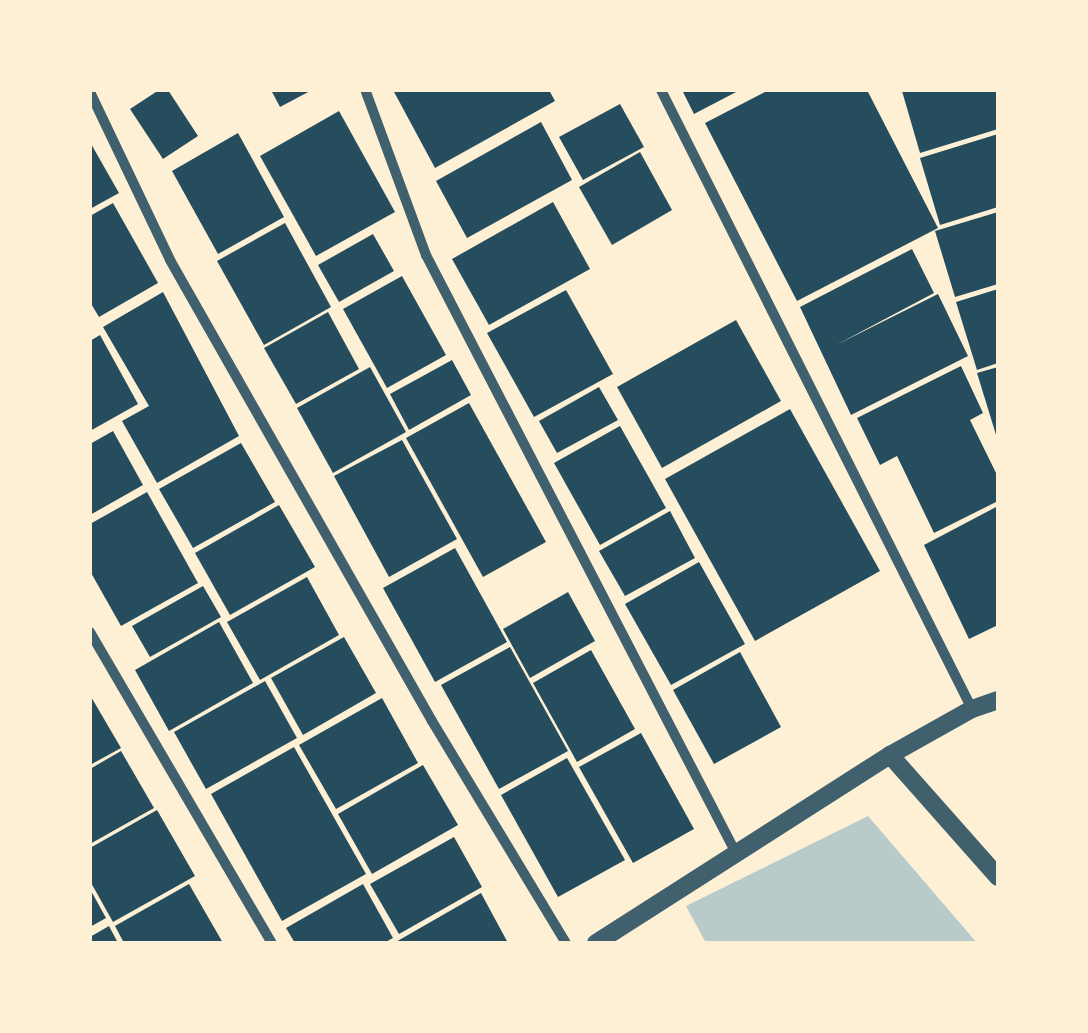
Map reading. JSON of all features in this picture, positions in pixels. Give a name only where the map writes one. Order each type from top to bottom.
[{"type":"street","points":[[661,90],[972,710]]},
{"type":"street","points":[[90,92],[170,260],[432,721],[566,943]]},
{"type":"street","points":[[366,92],[426,256],[734,851]]},
{"type":"street","points":[[90,632],[272,943]]},
{"type":"street","points":[[596,943],[734,851],[890,755],[998,700]]},
{"type":"street","points":[[890,755],[998,877]]},
{"type":"shaded area","points":[[868,816],[977,943],[706,943],[686,906]]},
{"type":"building","points":[[159,90],[168,90],[198,136],[163,159],[130,109]]},
{"type":"building","points":[[271,90],[312,90],[280,107]]},
{"type":"building","points":[[393,90],[549,90],[555,101],[435,168]]},
{"type":"building","points":[[682,90],[740,90],[694,114]]},
{"type":"building","points":[[769,90],[867,90],[938,228],[797,301],[705,123]]},
{"type":"building","points":[[998,90],[998,129],[920,153],[902,91]]},
{"type":"building","points":[[620,104],[644,147],[583,180],[559,137]]},
{"type":"building","points":[[339,111],[395,212],[316,256],[260,156]]},
{"type":"building","points":[[541,122],[572,180],[467,238],[436,181]]},
{"type":"building","points":[[238,133],[284,217],[218,254],[172,171]]},
{"type":"building","points":[[998,134],[998,207],[940,225],[920,158]]},
{"type":"building","points":[[90,142],[119,193],[90,209]]},
{"type":"building","points":[[640,152],[672,210],[612,245],[579,187]]},
{"type":"building","points":[[553,202],[590,269],[489,325],[452,259]]},
{"type":"building","points":[[113,203],[158,283],[99,317],[90,302],[90,216]]},
{"type":"building","points":[[998,212],[998,284],[955,297],[935,231]]},
{"type":"building","points":[[285,223],[331,307],[264,345],[217,261]]},
{"type":"building","points":[[373,234],[394,271],[339,302],[318,265]]},
{"type":"building","points":[[912,249],[934,293],[836,345],[938,294],[968,356],[851,415],[800,307]]},
{"type":"building","points":[[402,276],[446,355],[387,388],[343,309]]},
{"type":"building","points":[[998,289],[998,363],[977,370],[956,302]]},
{"type":"building","points":[[566,290],[613,374],[534,417],[487,333]]},
{"type":"building","points":[[163,292],[239,436],[157,483],[122,421],[149,406],[103,327]]},
{"type":"building","points":[[328,312],[359,369],[296,404],[264,348]]},
{"type":"building","points":[[736,320],[781,401],[662,468],[617,387]]},
{"type":"building","points":[[100,335],[138,404],[90,431],[90,341]]},
{"type":"building","points":[[452,360],[471,395],[409,430],[390,394]]},
{"type":"building","points":[[961,366],[983,413],[970,420],[998,477],[998,501],[934,533],[897,456],[880,465],[857,418]]},
{"type":"building","points":[[370,367],[406,432],[333,473],[297,408]]},
{"type":"building","points":[[998,367],[998,438],[997,438],[977,373]]},
{"type":"building","points":[[599,387],[618,420],[557,453],[539,421]]},
{"type":"building","points":[[469,403],[546,542],[483,577],[406,438]]},
{"type":"building","points":[[790,409],[880,571],[755,641],[665,479]]},
{"type":"building","points":[[620,426],[666,508],[600,545],[554,463]]},
{"type":"building","points":[[113,431],[143,485],[90,515],[90,444]]},
{"type":"building","points":[[402,440],[457,539],[389,577],[334,476]]},
{"type":"building","points":[[241,443],[275,502],[193,548],[159,489]]},
{"type":"building","points":[[147,492],[198,583],[121,626],[90,571],[90,524]]},
{"type":"building","points":[[279,505],[315,567],[230,615],[195,553]]},
{"type":"building","points":[[998,506],[998,625],[969,639],[924,545]]},
{"type":"building","points":[[670,511],[695,558],[625,596],[599,551]]},
{"type":"building","points":[[455,548],[507,642],[435,682],[383,588]]},
{"type":"building","points":[[699,562],[745,644],[671,685],[625,604]]},
{"type":"building","points":[[307,577],[339,635],[260,680],[227,622]]},
{"type":"building","points":[[203,586],[221,617],[150,657],[132,626]]},
{"type":"building","points":[[568,592],[595,641],[530,678],[503,629]]},
{"type":"building","points":[[219,622],[253,683],[169,731],[135,670]]},
{"type":"building","points":[[344,637],[376,693],[303,735],[271,678]]},
{"type":"building","points":[[510,647],[568,751],[499,789],[441,685]]},
{"type":"building","points":[[591,650],[635,729],[577,762],[533,683]]},
{"type":"building","points":[[740,652],[781,727],[714,764],[673,690]]},
{"type":"building","points":[[265,681],[297,738],[206,789],[174,732]]},
{"type":"building","points":[[90,695],[121,748],[90,765]]},
{"type":"building","points":[[382,698],[418,763],[336,809],[299,745]]},
{"type":"building","points":[[641,733],[694,829],[633,863],[579,767]]},
{"type":"building","points":[[294,747],[366,874],[282,921],[211,794]]},
{"type":"building","points":[[121,751],[154,808],[90,844],[90,769]]},
{"type":"building","points":[[567,758],[625,860],[558,897],[501,795]]},
{"type":"building","points":[[423,765],[458,825],[372,874],[338,814]]},
{"type":"building","points":[[157,810],[195,876],[113,922],[90,881],[90,848]]},
{"type":"building","points":[[454,837],[482,887],[399,934],[370,884]]},
{"type":"building","points":[[189,884],[223,943],[124,943],[115,926]]},
{"type":"building","points":[[363,884],[393,938],[384,943],[295,943],[286,928]]},
{"type":"building","points":[[90,889],[106,918],[90,927]]},
{"type":"building","points":[[481,893],[508,943],[394,943]]},
{"type":"building","points":[[109,926],[118,943],[90,943],[90,937]]}]
